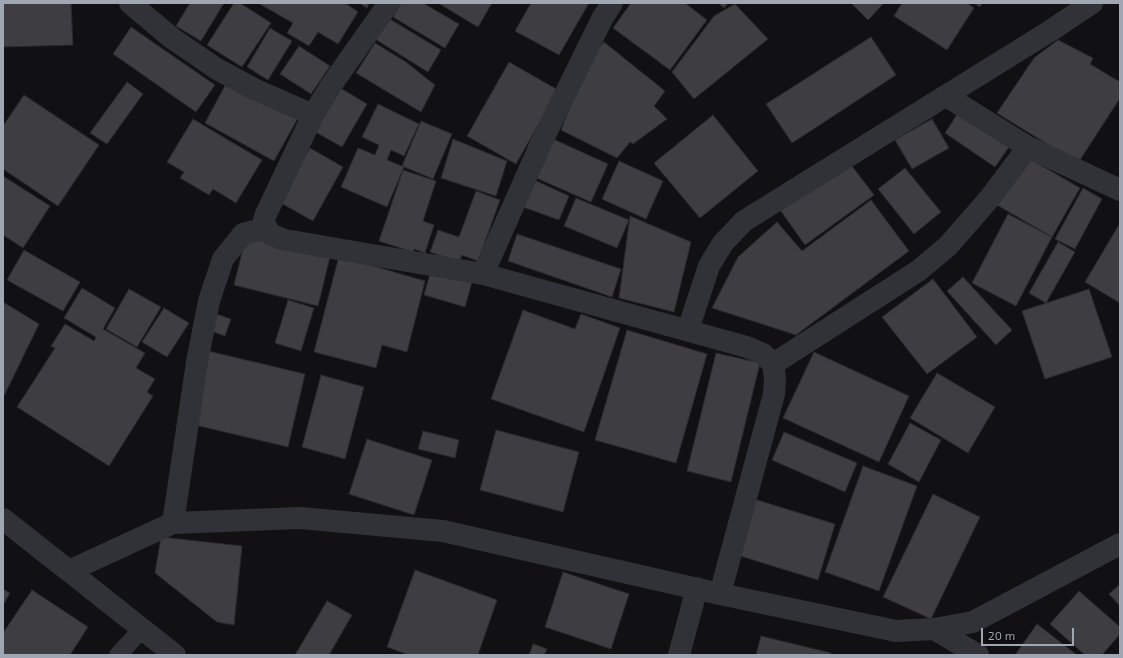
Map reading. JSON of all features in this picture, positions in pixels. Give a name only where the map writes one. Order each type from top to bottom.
[{"type":"street","points":[[130,3],[173,39],[217,69],[254,89],[313,115]]},
{"type":"street","points":[[389,3],[332,84],[313,115],[266,214],[264,220],[266,228],[272,235],[285,240],[483,274],[688,330],[747,347],[763,354],[773,364],[775,378],[774,394],[720,594]]},
{"type":"street","points":[[483,274],[547,132],[602,19],[612,3]]},
{"type":"street","points":[[688,330],[709,266],[723,243],[744,221],[946,96],[1092,3]]},
{"type":"street","points":[[946,96],[1028,147],[1120,190]]},
{"type":"street","points":[[773,364],[918,271],[948,246],[980,210],[1028,147]]},
{"type":"street","points":[[173,523],[197,362],[214,287],[223,259],[242,234],[266,228]]},
{"type":"street","points":[[69,571],[173,523],[300,518],[443,531],[720,594],[896,631],[934,629],[973,622],[1120,544]]},
{"type":"street","points":[[3,519],[175,655]]},
{"type":"street","points":[[679,655],[697,588]]},
{"type":"street","points":[[934,629],[978,655]]},
{"type":"lane","points":[[118,655],[142,629]]},
{"type":"building","points":[[3,3],[71,3],[73,45],[3,47]]},
{"type":"building","points":[[190,3],[224,3],[201,41],[176,26]]},
{"type":"building","points":[[234,3],[240,3],[271,23],[242,67],[207,45]]},
{"type":"building","points":[[258,3],[345,3],[358,12],[338,44],[318,32],[309,46],[287,33],[293,23]]},
{"type":"building","points":[[359,3],[369,3],[367,8]]},
{"type":"building","points":[[401,3],[423,3],[459,24],[445,48],[393,17]]},
{"type":"building","points":[[438,3],[492,3],[478,27]]},
{"type":"building","points":[[531,3],[589,3],[559,55],[515,31]]},
{"type":"building","points":[[631,3],[685,3],[707,20],[670,70],[613,28]]},
{"type":"building","points":[[718,3],[728,3],[724,8]]},
{"type":"building","points":[[851,3],[884,3],[868,20]]},
{"type":"building","points":[[902,3],[967,3],[974,8],[947,50],[894,16]]},
{"type":"building","points":[[974,3],[982,3],[980,7]]},
{"type":"building","points":[[735,4],[768,39],[694,99],[672,72],[714,16]]},
{"type":"building","points":[[388,18],[441,50],[428,72],[375,39]]},
{"type":"building","points":[[131,27],[215,85],[196,112],[113,54]]},
{"type":"building","points":[[270,28],[292,41],[268,80],[247,67]]},
{"type":"building","points":[[871,37],[896,75],[792,143],[766,104]]},
{"type":"building","points":[[1058,40],[1093,58],[1090,64],[1120,82],[1120,98],[1078,163],[997,113],[1034,58]]},
{"type":"building","points":[[604,42],[665,91],[654,106],[667,119],[633,144],[630,142],[617,158],[561,130],[583,74],[580,72]]},
{"type":"building","points":[[375,43],[406,62],[435,85],[421,112],[356,73]]},
{"type":"building","points":[[299,46],[330,66],[311,94],[280,74]]},
{"type":"building","points":[[509,62],[558,90],[516,164],[467,136]]},
{"type":"building","points":[[228,80],[298,118],[274,161],[205,123]]},
{"type":"building","points":[[127,82],[143,94],[107,144],[90,133]]},
{"type":"building","points":[[337,86],[367,104],[342,147],[312,130]]},
{"type":"building","points":[[24,95],[99,145],[58,206],[3,169],[3,126]]},
{"type":"building","points":[[378,104],[419,124],[404,156],[391,150],[387,160],[404,167],[387,207],[341,187],[358,148],[375,155],[379,145],[362,137]]},
{"type":"building","points":[[958,113],[1009,147],[995,167],[945,133]]},
{"type":"building","points":[[713,115],[758,171],[700,218],[654,163]]},
{"type":"building","points":[[193,119],[262,160],[236,203],[213,189],[209,195],[180,178],[184,172],[167,162]]},
{"type":"building","points":[[932,119],[949,148],[912,169],[895,140]]},
{"type":"building","points":[[421,121],[452,134],[433,179],[402,166]]},
{"type":"building","points":[[551,138],[608,164],[591,202],[534,177]]},
{"type":"building","points":[[453,139],[507,161],[496,196],[441,178]]},
{"type":"building","points":[[310,148],[343,167],[313,221],[279,202]]},
{"type":"building","points":[[1025,156],[1080,188],[1052,237],[997,205]]},
{"type":"building","points":[[619,161],[663,181],[646,219],[602,199]]},
{"type":"building","points":[[849,162],[874,195],[805,245],[778,207]]},
{"type":"building","points":[[905,168],[941,212],[914,234],[878,189]]},
{"type":"building","points":[[403,170],[436,181],[423,221],[434,225],[425,253],[414,249],[413,252],[379,241]]},
{"type":"building","points":[[3,176],[50,206],[23,248],[3,235]]},
{"type":"building","points":[[530,178],[569,196],[559,220],[520,206]]},
{"type":"building","points":[[1083,188],[1102,199],[1075,249],[1055,239]]},
{"type":"building","points":[[476,191],[500,200],[478,261],[462,255],[459,262],[430,252],[438,230],[459,237]]},
{"type":"building","points":[[576,198],[629,220],[617,248],[564,226]]},
{"type":"building","points":[[871,200],[909,251],[796,335],[712,308],[738,257],[777,222],[802,251]]},
{"type":"building","points":[[1008,214],[1052,237],[1016,306],[972,283]]},
{"type":"building","points":[[630,216],[691,242],[674,312],[619,298]]},
{"type":"building","points":[[1120,223],[1120,303],[1085,282]]},
{"type":"building","points":[[517,234],[621,269],[612,297],[508,261]]},
{"type":"building","points":[[246,236],[330,257],[318,306],[234,285]]},
{"type":"building","points":[[1058,242],[1075,252],[1046,303],[1029,293]]},
{"type":"building","points":[[24,250],[80,282],[63,311],[7,280]]},
{"type":"building","points":[[339,256],[425,281],[407,352],[382,345],[376,368],[314,352]]},
{"type":"building","points":[[431,270],[472,282],[465,307],[424,295]]},
{"type":"building","points":[[963,277],[1012,330],[996,345],[947,291]]},
{"type":"building","points":[[933,279],[977,337],[927,374],[882,317]]},
{"type":"building","points":[[82,288],[115,308],[103,329],[145,353],[136,368],[155,379],[147,392],[153,396],[109,466],[17,407],[55,348],[51,346],[65,324],[94,341],[96,337],[64,318]]},
{"type":"building","points":[[129,289],[161,307],[137,347],[106,329]]},
{"type":"building","points":[[1089,289],[1112,357],[1045,379],[1022,311]]},
{"type":"building","points":[[288,300],[314,308],[301,351],[275,343]]},
{"type":"building","points":[[3,302],[39,324],[3,398]]},
{"type":"building","points":[[164,308],[189,323],[167,357],[142,342]]},
{"type":"building","points":[[523,310],[575,329],[581,314],[620,328],[584,432],[491,399]]},
{"type":"building","points":[[213,313],[231,319],[225,336],[208,330]]},
{"type":"building","points":[[627,330],[707,354],[676,463],[595,440]]},
{"type":"building","points":[[208,351],[305,374],[288,447],[191,424]]},
{"type":"building","points":[[814,352],[909,396],[879,462],[783,418]]},
{"type":"building","points":[[716,353],[760,363],[731,482],[687,471]]},
{"type":"building","points":[[937,373],[995,407],[968,453],[910,418]]},
{"type":"building","points":[[321,375],[364,387],[345,459],[302,447]]},
{"type":"building","points":[[910,423],[941,440],[919,482],[888,464]]},
{"type":"building","points":[[496,430],[579,452],[563,512],[480,490]]},
{"type":"building","points":[[423,431],[459,440],[455,458],[418,449]]},
{"type":"building","points":[[784,432],[857,463],[845,492],[772,460]]},
{"type":"building","points":[[367,439],[432,460],[414,515],[349,494]]},
{"type":"building","points":[[863,466],[917,486],[879,591],[825,572]]},
{"type":"building","points":[[933,494],[980,517],[931,619],[883,597]]},
{"type":"building","points":[[754,499],[835,524],[818,580],[737,555]]},
{"type":"building","points":[[161,537],[242,546],[234,625],[217,622],[155,573]]},
{"type":"building","points":[[415,570],[497,600],[478,655],[409,655],[387,647]]},
{"type":"building","points":[[563,572],[629,594],[611,649],[545,627]]},
{"type":"building","points":[[1120,584],[1120,606],[1109,594]]},
{"type":"building","points":[[3,589],[10,593],[3,605]]},
{"type":"building","points":[[32,590],[88,627],[70,655],[3,655],[3,633]]},
{"type":"building","points":[[1079,591],[1120,627],[1120,634],[1102,655],[1085,655],[1050,624]]},
{"type":"building","points":[[327,601],[352,615],[329,655],[295,655]]},
{"type":"building","points":[[1037,624],[1077,655],[1015,655]]},
{"type":"building","points":[[761,636],[831,653],[831,655],[756,655]]},
{"type":"building","points":[[533,644],[547,649],[544,655],[529,655]]}]
